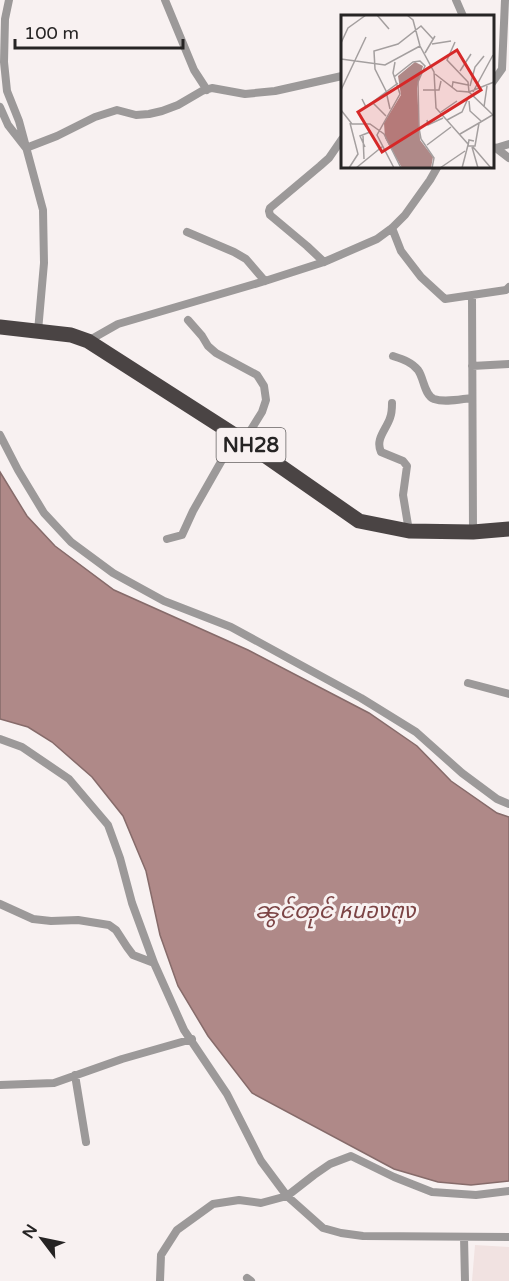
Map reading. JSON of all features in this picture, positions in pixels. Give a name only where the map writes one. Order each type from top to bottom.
[{"type":"highway","name":"NH28","points":[[0,327],[71,335],[88,341],[244,441],[359,521],[410,531],[473,532],[509,529]]},
{"type":"street","points":[[9,0],[5,19],[4,62],[7,91],[19,121],[43,210],[44,263],[38,331]]},
{"type":"street","points":[[165,0],[194,70],[207,90]]},
{"type":"street","points":[[456,0],[463,15]]},
{"type":"street","points":[[494,80],[502,69],[505,0]]},
{"type":"street","points":[[26,148],[95,117],[117,111],[136,115],[162,111],[212,88],[245,94],[275,91],[341,76]]},
{"type":"street","points":[[0,107],[8,125],[26,148]]},
{"type":"street","points":[[324,262],[268,211],[329,158],[341,140]]},
{"type":"street","points":[[494,148],[509,144]]},
{"type":"street","points":[[494,148],[509,158]]},
{"type":"street","points":[[88,341],[118,324],[324,262],[377,239],[392,228],[411,207],[437,168]]},
{"type":"street","points":[[392,228],[401,251],[421,277],[445,299],[506,290],[509,287]]},
{"type":"street","points":[[187,232],[246,259],[265,281]]},
{"type":"street","points":[[472,296],[473,532]]},
{"type":"street","points":[[167,539],[182,535],[192,511],[226,453],[244,441],[262,412],[266,400],[264,386],[256,375],[216,353],[188,320]]},
{"type":"street","points":[[393,356],[407,361],[419,371],[433,399],[472,398]]},
{"type":"street","points":[[472,366],[509,364]]},
{"type":"street","points":[[392,403],[391,417],[379,440],[379,448],[381,452],[403,461],[407,466],[404,495],[410,531]]},
{"type":"street","points":[[0,435],[44,513],[71,543],[113,573],[164,601],[231,627],[361,698],[416,732],[462,773],[497,799],[509,804]]},
{"type":"street","points":[[468,684],[509,694]]},
{"type":"street","points":[[0,739],[22,747],[69,778],[108,825],[132,903],[154,963],[184,1030],[226,1094],[261,1161],[286,1196],[322,1228],[341,1233],[363,1236],[509,1237]]},
{"type":"street","points":[[0,904],[33,919],[78,920],[109,925],[116,930],[133,955],[154,963]]},
{"type":"street","points":[[0,1085],[54,1083],[122,1059],[192,1039]]},
{"type":"street","points":[[75,1075],[86,1142]]},
{"type":"street","points":[[160,1281],[161,1255],[177,1230],[213,1204],[239,1200],[261,1203],[286,1196],[330,1164],[351,1156],[394,1178],[432,1192],[476,1195],[509,1191]]},
{"type":"street","points":[[464,1237],[465,1281]]},
{"type":"shaded area","points":[[475,1245],[509,1247],[509,1281],[472,1281]]},
{"type":"water","name":"ၼွင်တုင် หนองตุง","points":[[0,472],[27,516],[55,546],[114,590],[248,650],[369,713],[417,746],[451,781],[497,813],[509,817],[509,1181],[471,1185],[438,1182],[394,1169],[252,1093],[208,1036],[178,986],[160,935],[146,871],[123,816],[92,777],[52,742],[28,727],[0,719]]}]
